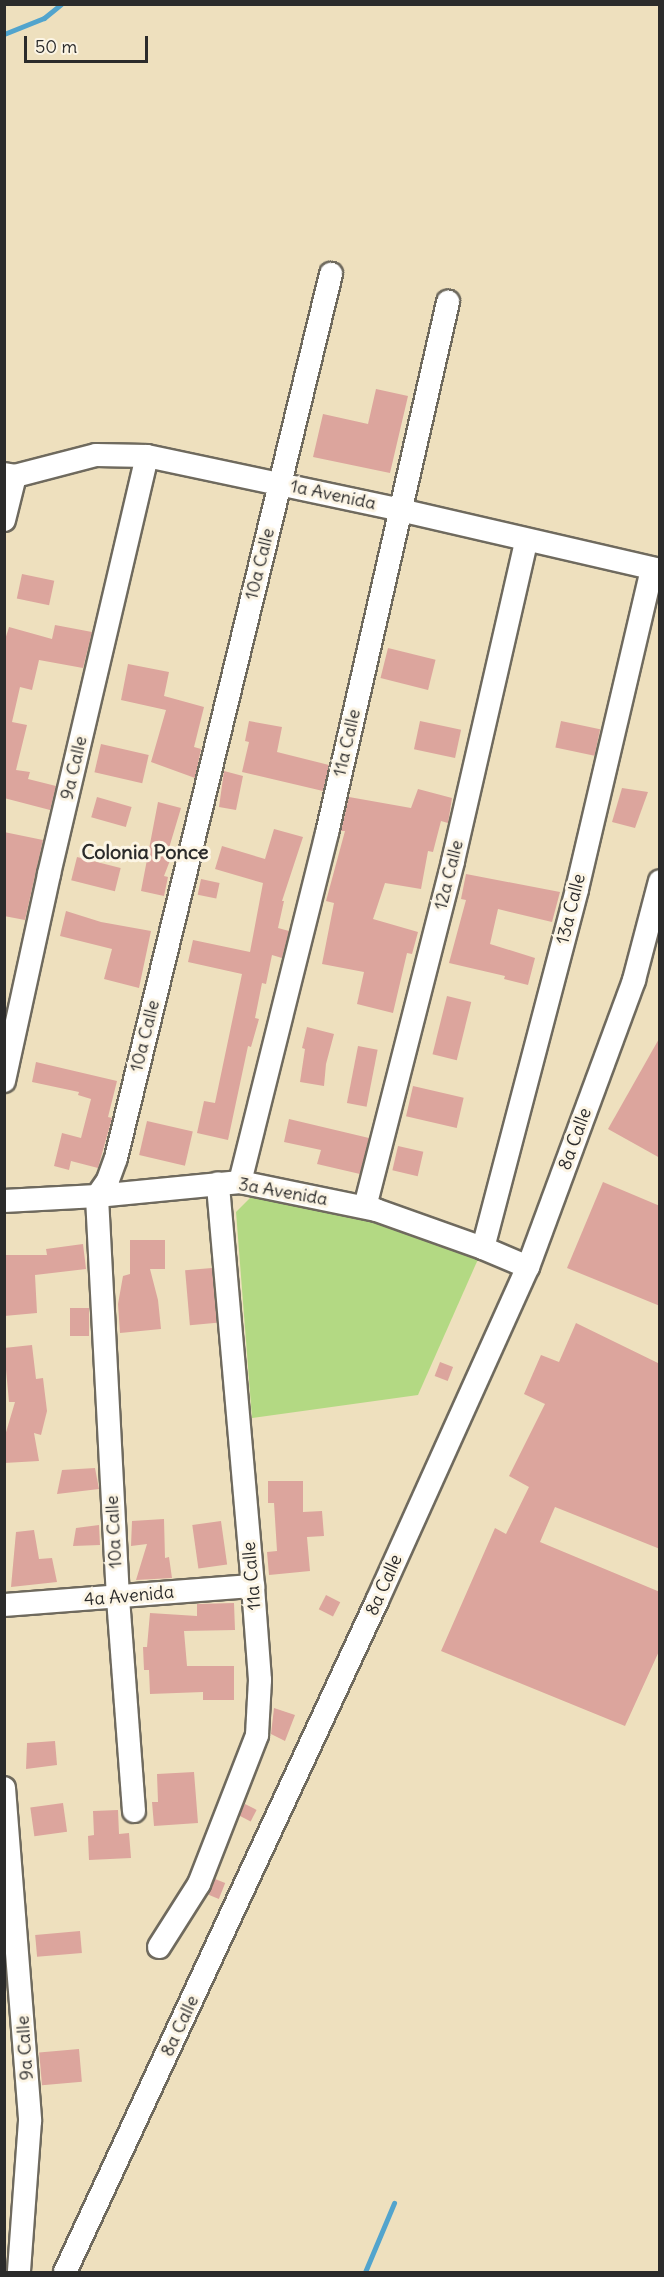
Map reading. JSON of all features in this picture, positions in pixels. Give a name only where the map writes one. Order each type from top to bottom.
[{"type":"street","name":"10a Calle","points":[[134,1811],[118,1598],[97,1196],[108,1180],[114,1164],[331,274]]},
{"type":"street","name":"11a Calle","points":[[240,1182],[327,833],[448,302]]},
{"type":"street","name":"1a Avenida","points":[[10,475],[96,455],[147,456],[400,510],[656,570]]},
{"type":"street","name":"9a Calle","points":[[4,1081],[49,874],[147,456]]},
{"type":"street","points":[[4,520],[10,475]]},
{"type":"street","name":"12a Calle","points":[[365,1207],[453,861],[526,541]]},
{"type":"street","name":"13a Calle","points":[[483,1248],[577,889],[656,570]]},
{"type":"street","name":"8a Calle","points":[[65,2272],[372,1612],[528,1267],[634,980],[660,881]]},
{"type":"street","name":"3a Avenida","points":[[4,1201],[97,1196],[240,1182],[365,1207],[483,1248],[528,1267]]},
{"type":"street","name":"11a Calle","points":[[159,1947],[199,1884],[256,1735],[260,1680],[218,1184]]},
{"type":"street","name":"4a Avenida","points":[[4,1605],[253,1586]]},
{"type":"street","name":"9a Calle","points":[[4,1788],[30,2121],[19,2272]]},
{"type":"green space","points":[[257,1191],[361,1217],[479,1257],[418,1395],[252,1418],[236,1212]]},
{"type":"building","points":[[376,389],[408,396],[390,473],[313,457],[323,414],[368,424]]},
{"type":"building","points":[[22,574],[54,581],[49,605],[17,598]]},
{"type":"building","points":[[55,625],[92,632],[83,668],[39,660],[32,690],[20,687],[12,722],[27,725],[16,770],[30,772],[28,779],[56,786],[50,810],[4,798],[4,643],[9,627],[52,639]]},
{"type":"building","points":[[388,648],[436,660],[428,690],[381,678]]},
{"type":"building","points":[[128,664],[169,672],[164,696],[204,707],[194,747],[201,749],[195,778],[151,762],[166,710],[121,700]]},
{"type":"building","points":[[249,721],[282,727],[277,752],[329,765],[323,791],[242,772],[249,742],[245,741]]},
{"type":"building","points":[[420,721],[461,730],[455,758],[414,749]]},
{"type":"building","points":[[561,721],[600,729],[595,756],[555,747]]},
{"type":"building","points":[[101,744],[149,755],[142,783],[94,772]]},
{"type":"building","points":[[224,771],[243,776],[236,810],[219,807]]},
{"type":"building","points":[[622,788],[648,792],[635,828],[612,822]]},
{"type":"building","points":[[418,789],[452,798],[448,823],[441,821],[433,852],[428,851],[421,889],[385,883],[373,919],[418,932],[412,954],[407,953],[393,1013],[357,1004],[364,972],[322,964],[334,903],[326,901],[345,831],[341,831],[349,797],[411,808]]},
{"type":"building","points":[[97,797],[132,807],[126,827],[91,817]]},
{"type":"building","points":[[158,802],[181,808],[169,848],[174,850],[164,876],[168,877],[164,896],[141,891]]},
{"type":"building","points":[[274,829],[303,837],[282,901],[284,901],[278,928],[289,931],[282,958],[272,955],[266,984],[262,983],[255,1018],[259,1019],[251,1047],[248,1046],[228,1140],[197,1133],[204,1101],[215,1103],[242,974],[188,962],[193,940],[250,952],[263,883],[215,869],[222,846],[265,859]]},
{"type":"building","points":[[4,832],[43,840],[25,920],[4,916]]},
{"type":"building","points":[[77,857],[121,868],[115,891],[71,880]]},
{"type":"building","points":[[466,874],[560,892],[552,922],[498,909],[490,944],[535,958],[528,985],[504,979],[505,976],[449,963],[466,900],[461,899]]},
{"type":"building","points":[[201,879],[220,883],[216,899],[198,895]]},
{"type":"building","points":[[66,911],[101,922],[151,931],[139,988],[104,979],[112,949],[60,936]]},
{"type":"building","points":[[447,996],[471,1002],[457,1060],[432,1054]]},
{"type":"building","points":[[307,1027],[334,1034],[326,1064],[324,1086],[300,1082],[305,1049],[302,1048]]},
{"type":"building","points":[[660,1037],[660,1158],[608,1129]]},
{"type":"building","points":[[358,1046],[378,1050],[367,1107],[347,1103]]},
{"type":"building","points":[[36,1062],[117,1081],[108,1117],[112,1118],[98,1168],[71,1161],[69,1170],[54,1166],[62,1133],[81,1138],[91,1099],[78,1095],[79,1092],[32,1082]]},
{"type":"building","points":[[413,1086],[464,1098],[457,1128],[406,1116]]},
{"type":"building","points":[[289,1119],[369,1138],[360,1174],[317,1164],[321,1150],[284,1142]]},
{"type":"building","points":[[147,1121],[193,1132],[185,1166],[139,1155]]},
{"type":"building","points":[[398,1146],[423,1152],[418,1176],[392,1170]]},
{"type":"building","points":[[603,1182],[660,1206],[660,1306],[567,1268]]},
{"type":"building","points":[[130,1240],[165,1240],[165,1269],[150,1269],[158,1300],[161,1329],[120,1333],[118,1304],[123,1276],[130,1274]]},
{"type":"building","points":[[83,1244],[86,1269],[35,1275],[37,1313],[4,1316],[4,1255],[47,1255],[46,1249]]},
{"type":"building","points":[[212,1268],[217,1323],[190,1325],[185,1270]]},
{"type":"building","points":[[70,1308],[89,1308],[89,1336],[70,1336]]},
{"type":"building","points":[[576,1323],[660,1364],[660,1549],[555,1507],[540,1542],[660,1592],[660,1649],[625,1726],[441,1651],[495,1528],[506,1534],[529,1487],[509,1476],[545,1404],[524,1394],[541,1355],[559,1362]]},
{"type":"building","points":[[32,1345],[36,1379],[43,1378],[47,1411],[41,1435],[34,1433],[39,1461],[4,1463],[4,1439],[15,1402],[9,1402],[4,1348]]},
{"type":"building","points":[[440,1362],[453,1367],[448,1381],[435,1376]]},
{"type":"building","points":[[95,1468],[99,1489],[57,1494],[62,1470]]},
{"type":"building","points":[[268,1481],[303,1481],[303,1512],[322,1511],[324,1536],[307,1537],[310,1571],[269,1575],[267,1552],[277,1551],[274,1503],[268,1503]]},
{"type":"building","points":[[164,1519],[165,1558],[169,1557],[172,1578],[136,1580],[147,1544],[131,1546],[132,1521]]},
{"type":"building","points":[[221,1521],[227,1565],[198,1569],[192,1525]]},
{"type":"building","points":[[99,1525],[100,1545],[73,1546],[76,1528]]},
{"type":"building","points":[[34,1530],[39,1559],[52,1558],[57,1582],[11,1587],[16,1532]]},
{"type":"building","points":[[326,1595],[340,1602],[333,1617],[319,1609]]},
{"type":"building","points":[[234,1603],[235,1630],[184,1631],[187,1666],[234,1666],[234,1700],[203,1700],[203,1692],[150,1694],[149,1670],[144,1670],[143,1647],[147,1647],[150,1613],[197,1616],[197,1604]]},
{"type":"building","points":[[274,1708],[295,1715],[285,1741],[271,1734]]},
{"type":"building","points":[[55,1741],[57,1765],[26,1769],[27,1743]]},
{"type":"building","points":[[194,1772],[198,1823],[154,1826],[152,1802],[158,1802],[157,1774]]},
{"type":"building","points":[[63,1803],[67,1832],[34,1836],[30,1808]]},
{"type":"building","points":[[245,1804],[257,1810],[251,1821],[239,1816]]},
{"type":"building","points":[[118,1810],[119,1834],[129,1833],[131,1858],[89,1860],[88,1836],[94,1835],[93,1811]]},
{"type":"building","points":[[215,1879],[225,1883],[219,1899],[209,1895]]},
{"type":"building","points":[[80,1931],[82,1953],[37,1957],[35,1935]]},
{"type":"building","points":[[79,2049],[82,2082],[42,2085],[39,2052]]},
{"type":"waterway","points":[[4,34],[44,18],[61,4]]},
{"type":"waterway","points":[[365,2272],[394,2203]]},
{"type":"district","name":"Colonia Ponce","points":[[145,851]]}]
